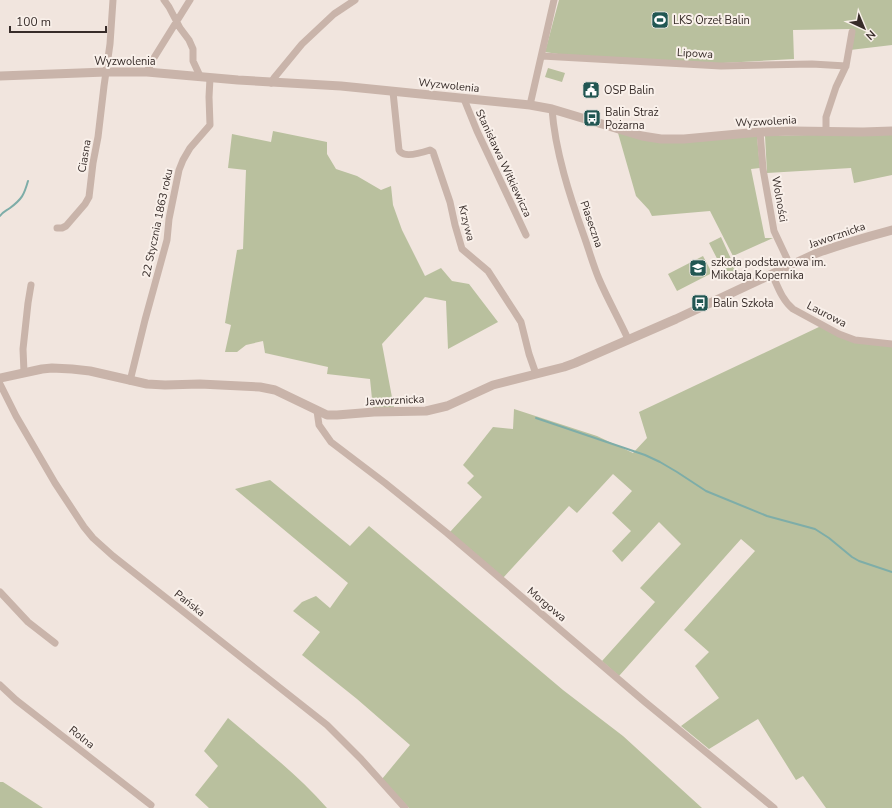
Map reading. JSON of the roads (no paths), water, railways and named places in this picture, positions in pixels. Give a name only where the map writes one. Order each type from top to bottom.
[{"type":"street","name":"Ciasna","points":[[57,228],[66,226],[90,197],[93,163],[98,137],[110,44],[113,0]]},
{"type":"street","points":[[164,0],[193,48],[193,61],[200,76]]},
{"type":"street","points":[[147,72],[152,61],[190,0]]},
{"type":"street","points":[[271,83],[302,44],[334,14],[355,0]]},
{"type":"street","points":[[530,105],[554,0]]},
{"type":"street","points":[[826,131],[826,117],[836,87],[846,66],[852,32]]},
{"type":"street","name":"Lipowa","points":[[542,56],[720,66],[812,64],[846,66]]},
{"type":"street","name":"Wyzwolenia","points":[[0,76],[147,72],[271,83],[341,86],[530,105],[642,136],[657,138],[684,139],[760,132],[892,131]]},
{"type":"street","name":"22 Stycznia 1863 roku","points":[[130,381],[167,240],[169,219],[183,160],[190,148],[210,125],[210,78]]},
{"type":"street","name":"Krzywa","points":[[393,92],[399,150],[402,154],[414,154],[430,150],[433,152],[450,202],[462,249],[488,271],[521,322],[536,374]]},
{"type":"street","name":"Stanisława Witkiewicza","points":[[464,99],[477,131],[526,236]]},
{"type":"street","name":"Piaseczna","points":[[552,110],[553,123],[573,206],[599,279],[628,340]]},
{"type":"street","name":"Wolności","points":[[760,132],[763,169],[774,231],[790,265]]},
{"type":"street","name":"Jaworznicka","points":[[0,378],[42,369],[72,369],[147,384],[200,384],[260,387],[276,390],[327,415],[426,411],[447,406],[493,385],[575,363],[676,319],[790,265],[839,245],[892,230]]},
{"type":"street","name":"Laurowa","points":[[772,274],[781,294],[788,305],[793,309],[839,334],[855,340],[892,344]]},
{"type":"street","points":[[24,372],[23,349],[31,285]]},
{"type":"street","name":"Pańska","points":[[0,384],[16,416],[55,483],[93,538],[113,556],[327,725],[361,759],[405,808]]},
{"type":"street","name":"Morgowa","points":[[317,411],[319,425],[331,442],[447,533],[645,702],[774,808]]},
{"type":"street","points":[[0,592],[28,622],[55,643]]},
{"type":"street","name":"Rolna","points":[[0,685],[22,704],[152,805]]},
{"type":"waterway","points":[[0,216],[20,199],[24,193],[28,181]]},
{"type":"waterway","points":[[536,418],[645,455],[677,472],[706,491],[767,516],[815,529],[859,561],[892,572]]},
{"type":"place","name":"LKS Orzeł Balin","points":[[660,20]]},
{"type":"place","name":"OSP Balin","points":[[591,90]]},
{"type":"place","name":"Balin Straż Pożarna","points":[[592,118]]},
{"type":"place","name":"szkoła podstawowa im. Mikołaja Kopernika","points":[[698,268]]},
{"type":"place","name":"Balin Szkoła","points":[[700,303]]}]
